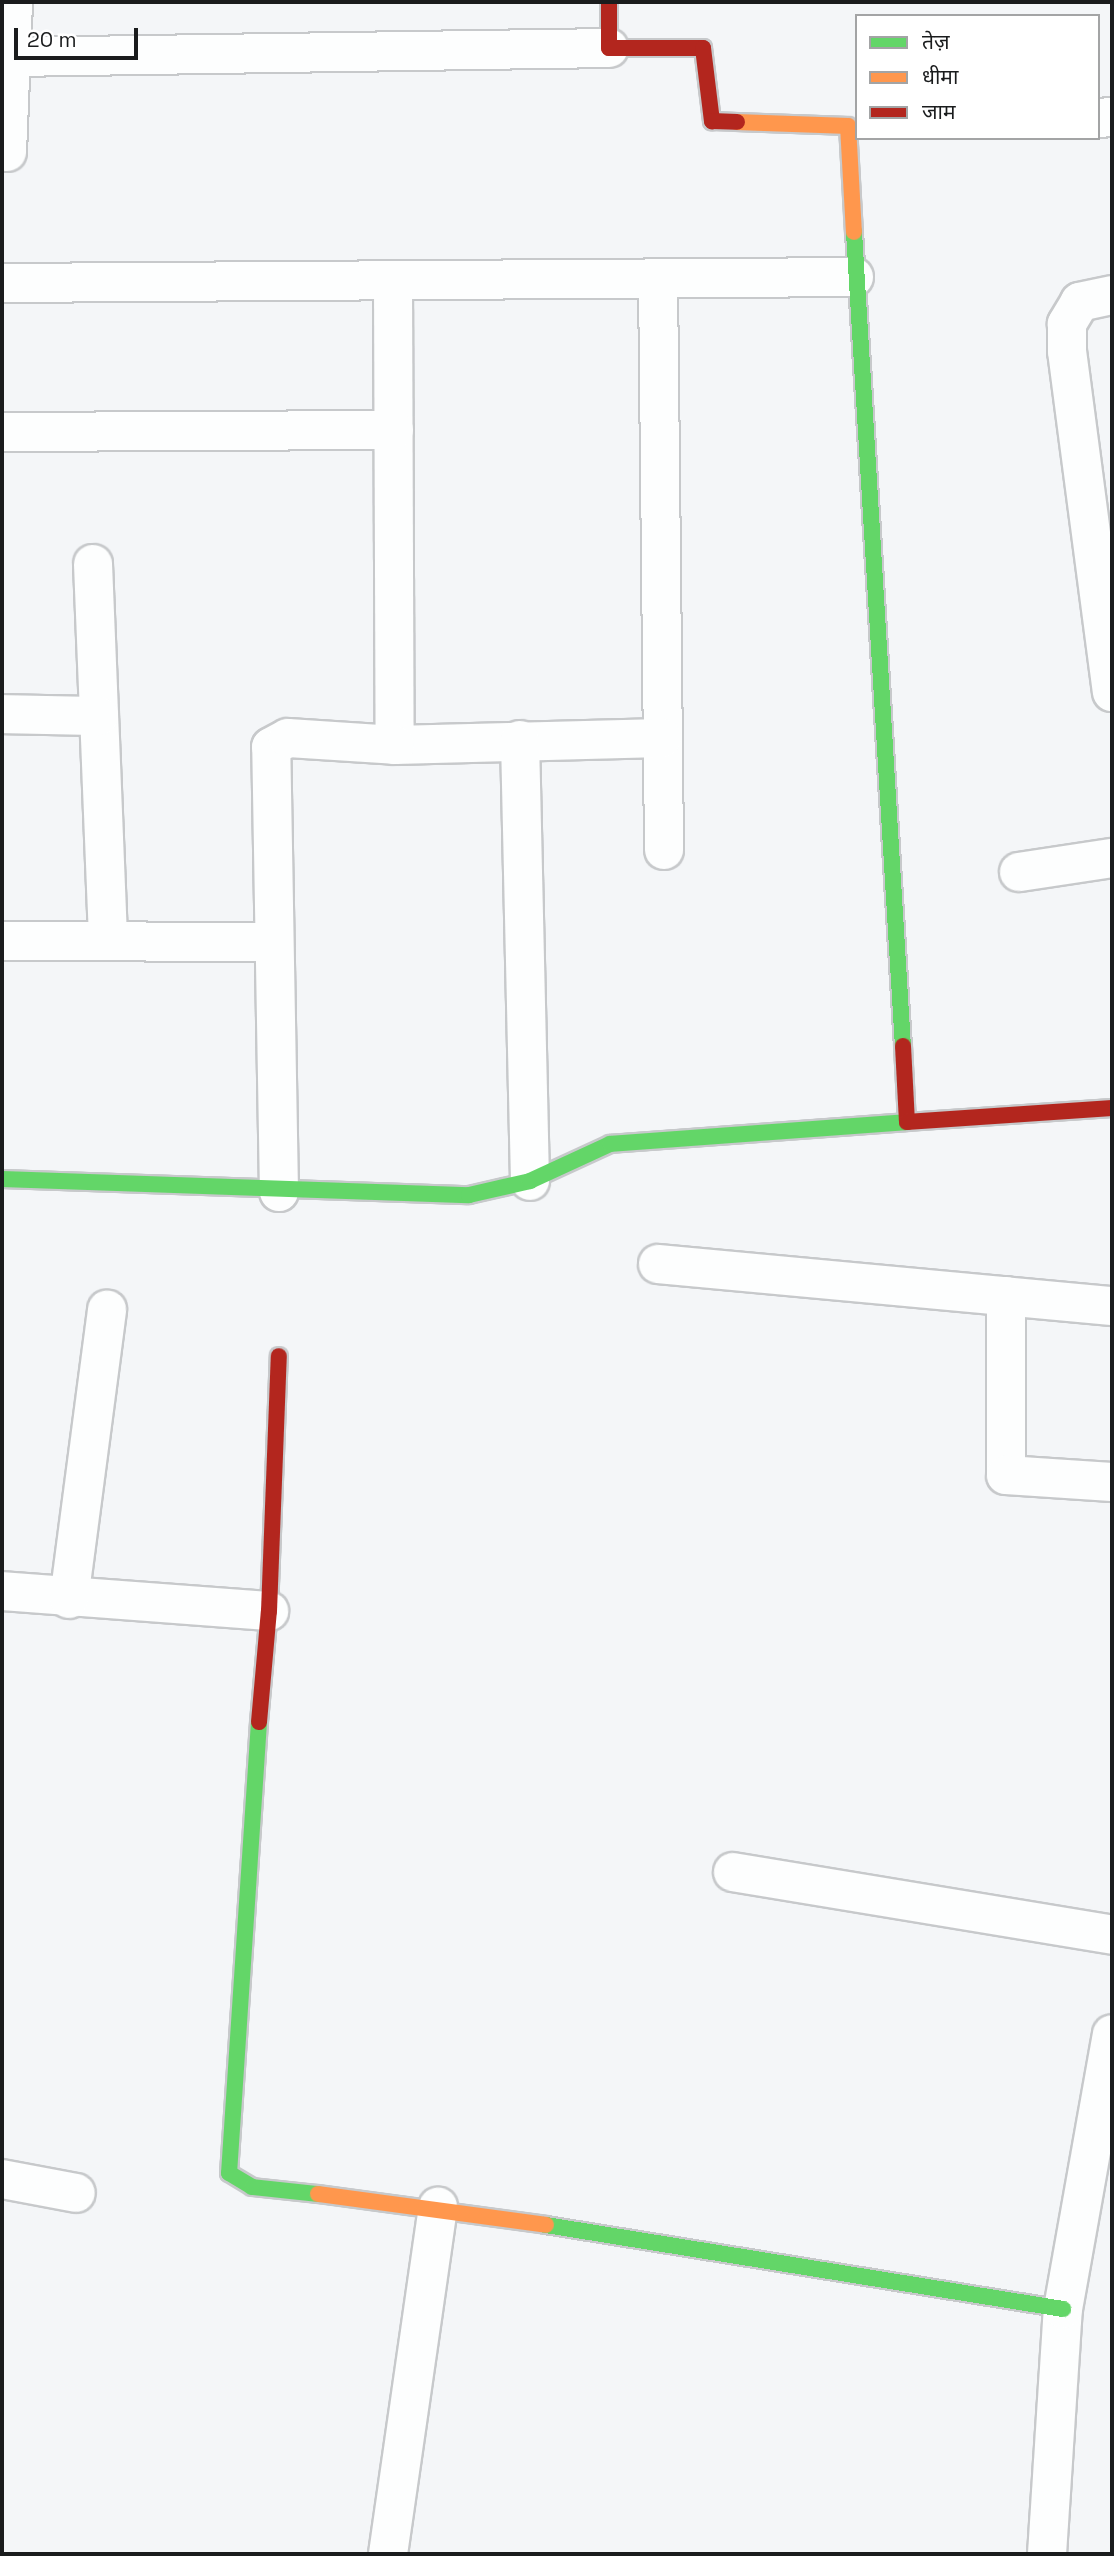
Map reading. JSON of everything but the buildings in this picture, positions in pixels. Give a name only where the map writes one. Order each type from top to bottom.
[{"type":"street","points":[[8,152],[13,2]]},
{"type":"street","points":[[609,2],[609,48]]},
{"type":"street","points":[[11,57],[703,48],[709,113],[719,124],[852,126],[854,277],[907,1122]]},
{"type":"street","points":[[2,283],[854,277]]},
{"type":"street","points":[[657,278],[664,850]]},
{"type":"street","points":[[393,281],[396,745]]},
{"type":"street","points":[[1112,295],[1080,302],[1067,324],[1104,575],[1112,692]]},
{"type":"street","points":[[2,432],[394,430]]},
{"type":"street","points":[[93,564],[108,941]]},
{"type":"street","points":[[2,714],[99,716]]},
{"type":"street","points":[[278,1192],[271,942],[271,747],[288,738],[396,745],[662,737]]},
{"type":"street","points":[[520,740],[530,1181]]},
{"type":"street","points":[[1020,872],[1112,858]]},
{"type":"street","points":[[2,941],[271,942]]},
{"type":"street","points":[[2,1179],[278,1192],[469,1195],[530,1181],[610,1144],[1112,1108]]},
{"type":"street","points":[[658,1264],[1112,1306]]},
{"type":"street","points":[[1006,1296],[1006,1475],[1112,1482]]},
{"type":"street","points":[[69,1599],[107,1309]]},
{"type":"street","points":[[279,1356],[269,1611],[248,1835],[229,2173],[252,2187],[438,2207],[1063,2309]]},
{"type":"street","points":[[2,1591],[69,1599],[269,1611]]},
{"type":"street","points":[[733,1872],[1112,1935]]},
{"type":"street","points":[[1047,2554],[1063,2309],[1112,2034]]},
{"type":"street","points":[[2,2179],[76,2193]]},
{"type":"street","points":[[388,2554],[438,2207]]},
{"type":"traffic: fast","points":[[854,232],[903,1046]]},
{"type":"traffic: fast","points":[[2,1179],[469,1195],[530,1181],[610,1144],[907,1122]]},
{"type":"traffic: fast","points":[[259,1722],[229,2173],[252,2187],[318,2194]]},
{"type":"traffic: fast","points":[[546,2225],[1063,2309]]},
{"type":"traffic: slow","points":[[737,122],[848,126],[854,232]]},
{"type":"traffic: slow","points":[[318,2194],[546,2225]]},
{"type":"traffic: jam","points":[[609,2],[609,48],[703,48],[712,121],[737,122]]},
{"type":"traffic: jam","points":[[903,1046],[907,1122],[1112,1108]]},
{"type":"traffic: jam","points":[[259,1722],[269,1611],[279,1356]]}]
